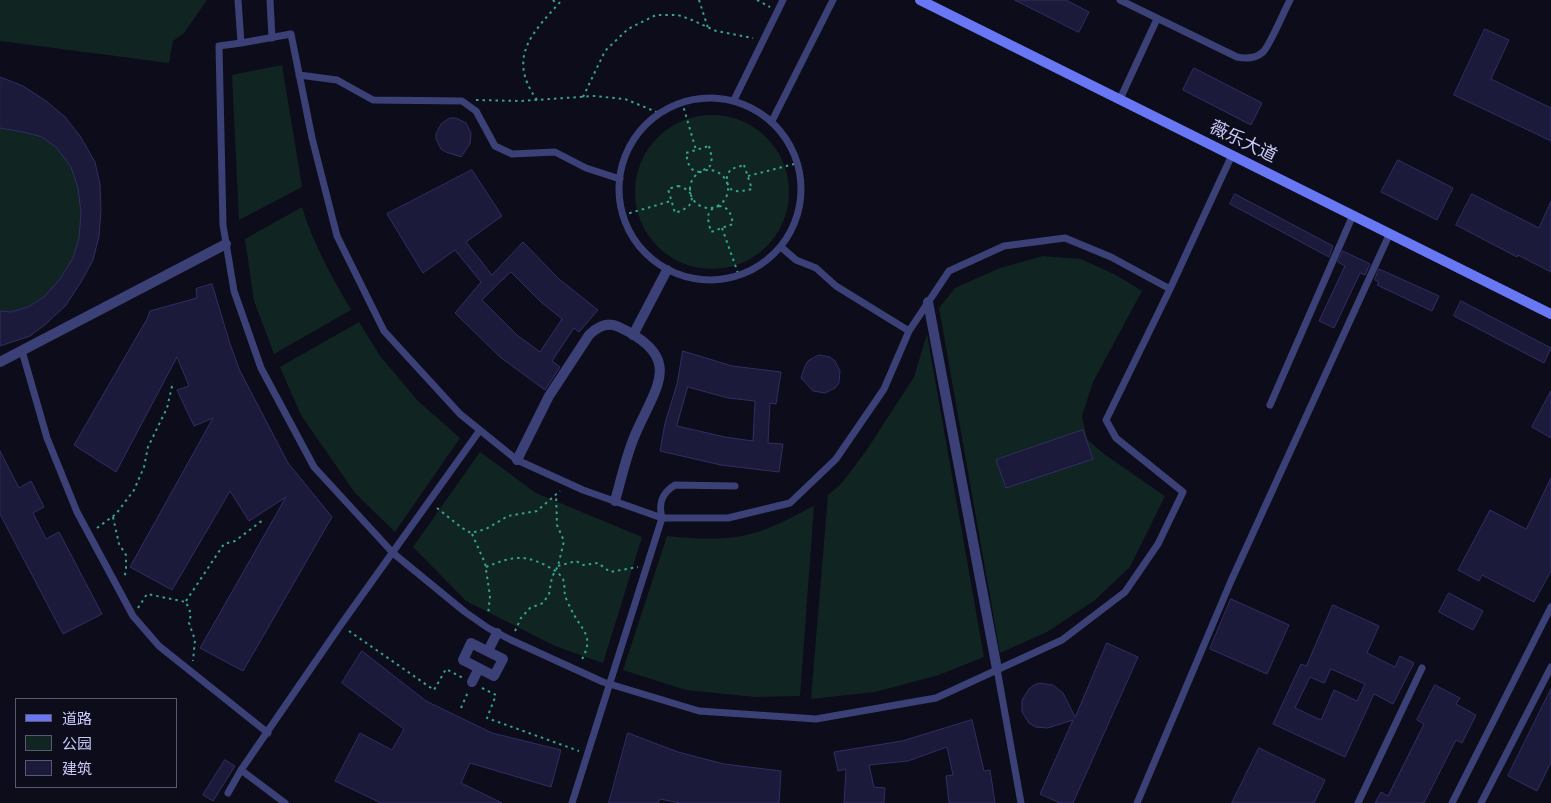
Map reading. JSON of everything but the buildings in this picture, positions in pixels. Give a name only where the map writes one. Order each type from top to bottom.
[{"type":"main road","name":"薇乐大道","points":[[920,0],[1551,314]]},
{"type":"street","points":[[0,362],[226,244]]},
{"type":"street","points":[[633,334],[667,270]]},
{"type":"street","points":[[928,302],[997,669]]},
{"type":"street","points":[[517,460],[549,396],[594,329],[609,324],[617,326],[648,344],[655,352],[661,373],[659,384],[634,437],[615,501]]},
{"type":"street","points":[[488,651],[492,630]]},
{"type":"street","points":[[471,642],[488,651],[503,659],[494,676],[463,660],[471,642]]},
{"type":"street","points":[[472,682],[479,668]]},
{"type":"lane","points":[[238,0],[241,43]]},
{"type":"lane","points":[[270,0],[272,38]]},
{"type":"lane","points":[[734,100],[783,0]]},
{"type":"lane","points":[[772,120],[833,0]]},
{"type":"lane","points":[[1120,0],[1237,57],[1251,58],[1264,51],[1290,0]]},
{"type":"lane","points":[[1120,99],[1157,19]]},
{"type":"lane","points":[[1170,289],[1111,256],[1065,238],[1004,246],[949,271],[909,331],[884,389],[836,459],[790,503],[728,518],[662,518],[568,483],[517,460],[460,414],[384,331],[337,236],[312,138],[291,34],[219,46],[223,226],[234,292],[261,368],[314,467],[393,553],[465,612],[492,630],[609,684],[699,710],[816,719],[936,698],[1062,640],[1125,592],[1158,544],[1183,492],[1116,438],[1106,420],[1170,289],[1232,155]]},
{"type":"lane","points":[[299,75],[337,80],[373,100],[462,102],[476,111],[494,146],[512,154],[555,152],[586,168],[620,179]]},
{"type":"lane","points":[[708,97],[734,100],[758,110],[772,120],[786,137],[792,148],[798,163],[802,186],[799,212],[781,247],[762,264],[739,276],[726,279],[700,280],[667,270],[653,260],[639,246],[629,230],[623,216],[619,192],[622,166],[632,142],[649,122],[659,113],[682,102],[708,97]]},
{"type":"lane","points":[[1270,405],[1353,215]]},
{"type":"lane","points":[[1137,803],[1231,581],[1390,233]]},
{"type":"lane","points":[[781,247],[796,260],[816,268],[836,286],[909,331]]},
{"type":"lane","points":[[22,351],[47,438],[77,512],[133,616],[159,646],[268,733]]},
{"type":"lane","points":[[228,793],[241,770],[340,626],[480,430]]},
{"type":"lane","points":[[572,803],[662,518],[660,510],[663,495],[675,485],[735,486]]},
{"type":"lane","points":[[1452,803],[1551,607]]},
{"type":"lane","points":[[1481,803],[1551,667]]},
{"type":"lane","points":[[1358,803],[1422,668]]},
{"type":"lane","points":[[997,669],[1022,803]]},
{"type":"lane","points":[[241,770],[285,803]]},
{"type":"path","points":[[553,0],[557,5]]},
{"type":"path","points":[[537,100],[528,89],[524,76],[523,62],[528,44],[536,27],[562,0]]},
{"type":"path","points":[[699,0],[708,28]]},
{"type":"path","points":[[757,0],[778,11]]},
{"type":"path","points":[[583,97],[605,51],[628,29],[656,16],[678,16],[716,31],[764,40]]},
{"type":"path","points":[[462,102],[594,96],[625,99],[659,113]]},
{"type":"path","points":[[682,102],[696,150]]},
{"type":"path","points":[[704,171],[696,172],[690,167],[686,153],[709,146],[712,162],[707,169],[704,171],[694,178],[691,189],[692,195],[691,203],[686,210],[675,212],[668,189],[682,186],[686,188],[692,195],[694,200],[704,207],[715,207],[723,206],[726,208],[731,214],[733,224],[711,232],[707,216],[710,210],[715,207],[724,200],[727,195],[727,183],[726,179],[731,169],[744,165],[752,189],[736,192],[730,189],[727,183],[720,174],[715,171],[704,171]]},
{"type":"path","points":[[748,176],[798,163]]},
{"type":"path","points":[[623,216],[671,201]]},
{"type":"path","points":[[722,228],[739,276]]},
{"type":"path","points":[[88,533],[112,517],[134,490],[144,466],[148,447],[167,408],[174,382]]},
{"type":"path","points":[[430,501],[462,528],[471,532],[486,529],[508,516],[536,511],[568,483]]},
{"type":"path","points":[[511,640],[521,618],[530,608],[543,603],[549,594],[555,570],[558,566],[564,541],[558,525],[556,494]]},
{"type":"path","points":[[112,517],[119,544],[126,555],[126,570],[121,594]]},
{"type":"path","points":[[186,602],[224,544],[235,541],[263,520]]},
{"type":"path","points":[[471,532],[486,567],[492,630]]},
{"type":"path","points":[[486,567],[518,557],[529,558],[555,570],[563,580],[565,595],[572,611],[583,627],[589,643],[587,651],[576,669]]},
{"type":"path","points":[[558,566],[576,561],[583,565],[598,563],[610,572],[647,565]]},
{"type":"path","points":[[133,616],[147,594],[186,602]]},
{"type":"path","points":[[186,602],[191,614],[188,623],[195,640],[192,672]]},
{"type":"path","points":[[340,626],[434,690],[446,669],[496,695],[487,718],[587,754]]},
{"type":"path","points":[[460,708],[472,682]]},
{"type":"green space","points":[[0,0],[207,0],[184,33],[173,41],[169,63],[0,41]]},
{"type":"green space","points":[[282,65],[302,187],[239,220],[232,75]]},
{"type":"green space","points":[[0,77],[23,86],[46,101],[65,117],[101,211],[99,236],[93,260],[66,305],[30,336],[0,346]]},
{"type":"green space","points":[[712,115],[727,116],[742,121],[767,137],[783,162],[788,177],[788,207],[783,222],[767,247],[742,263],[727,268],[712,269],[697,268],[682,263],[657,247],[641,222],[636,207],[635,192],[636,177],[641,162],[657,137],[682,121],[697,116]]},
{"type":"green space","points":[[302,207],[317,247],[351,310],[274,354],[254,301],[245,239]]},
{"type":"green space","points":[[1043,256],[1081,259],[1116,275],[1142,291],[1093,382],[1082,416],[1087,439],[1104,454],[1165,496],[1130,567],[1095,600],[1047,632],[1000,653],[939,308],[955,288],[1000,268]]},
{"type":"green space","points":[[359,322],[380,356],[418,401],[460,438],[395,532],[355,493],[301,415],[280,367]]},
{"type":"green space","points":[[927,334],[984,657],[939,675],[875,692],[811,699],[828,495],[841,484],[866,451],[914,377]]},
{"type":"green space","points":[[480,452],[536,493],[642,537],[603,663],[555,646],[466,601],[413,547]]},
{"type":"green space","points":[[814,506],[800,696],[755,697],[686,690],[623,670],[667,536],[714,539],[732,538],[769,528]]}]
